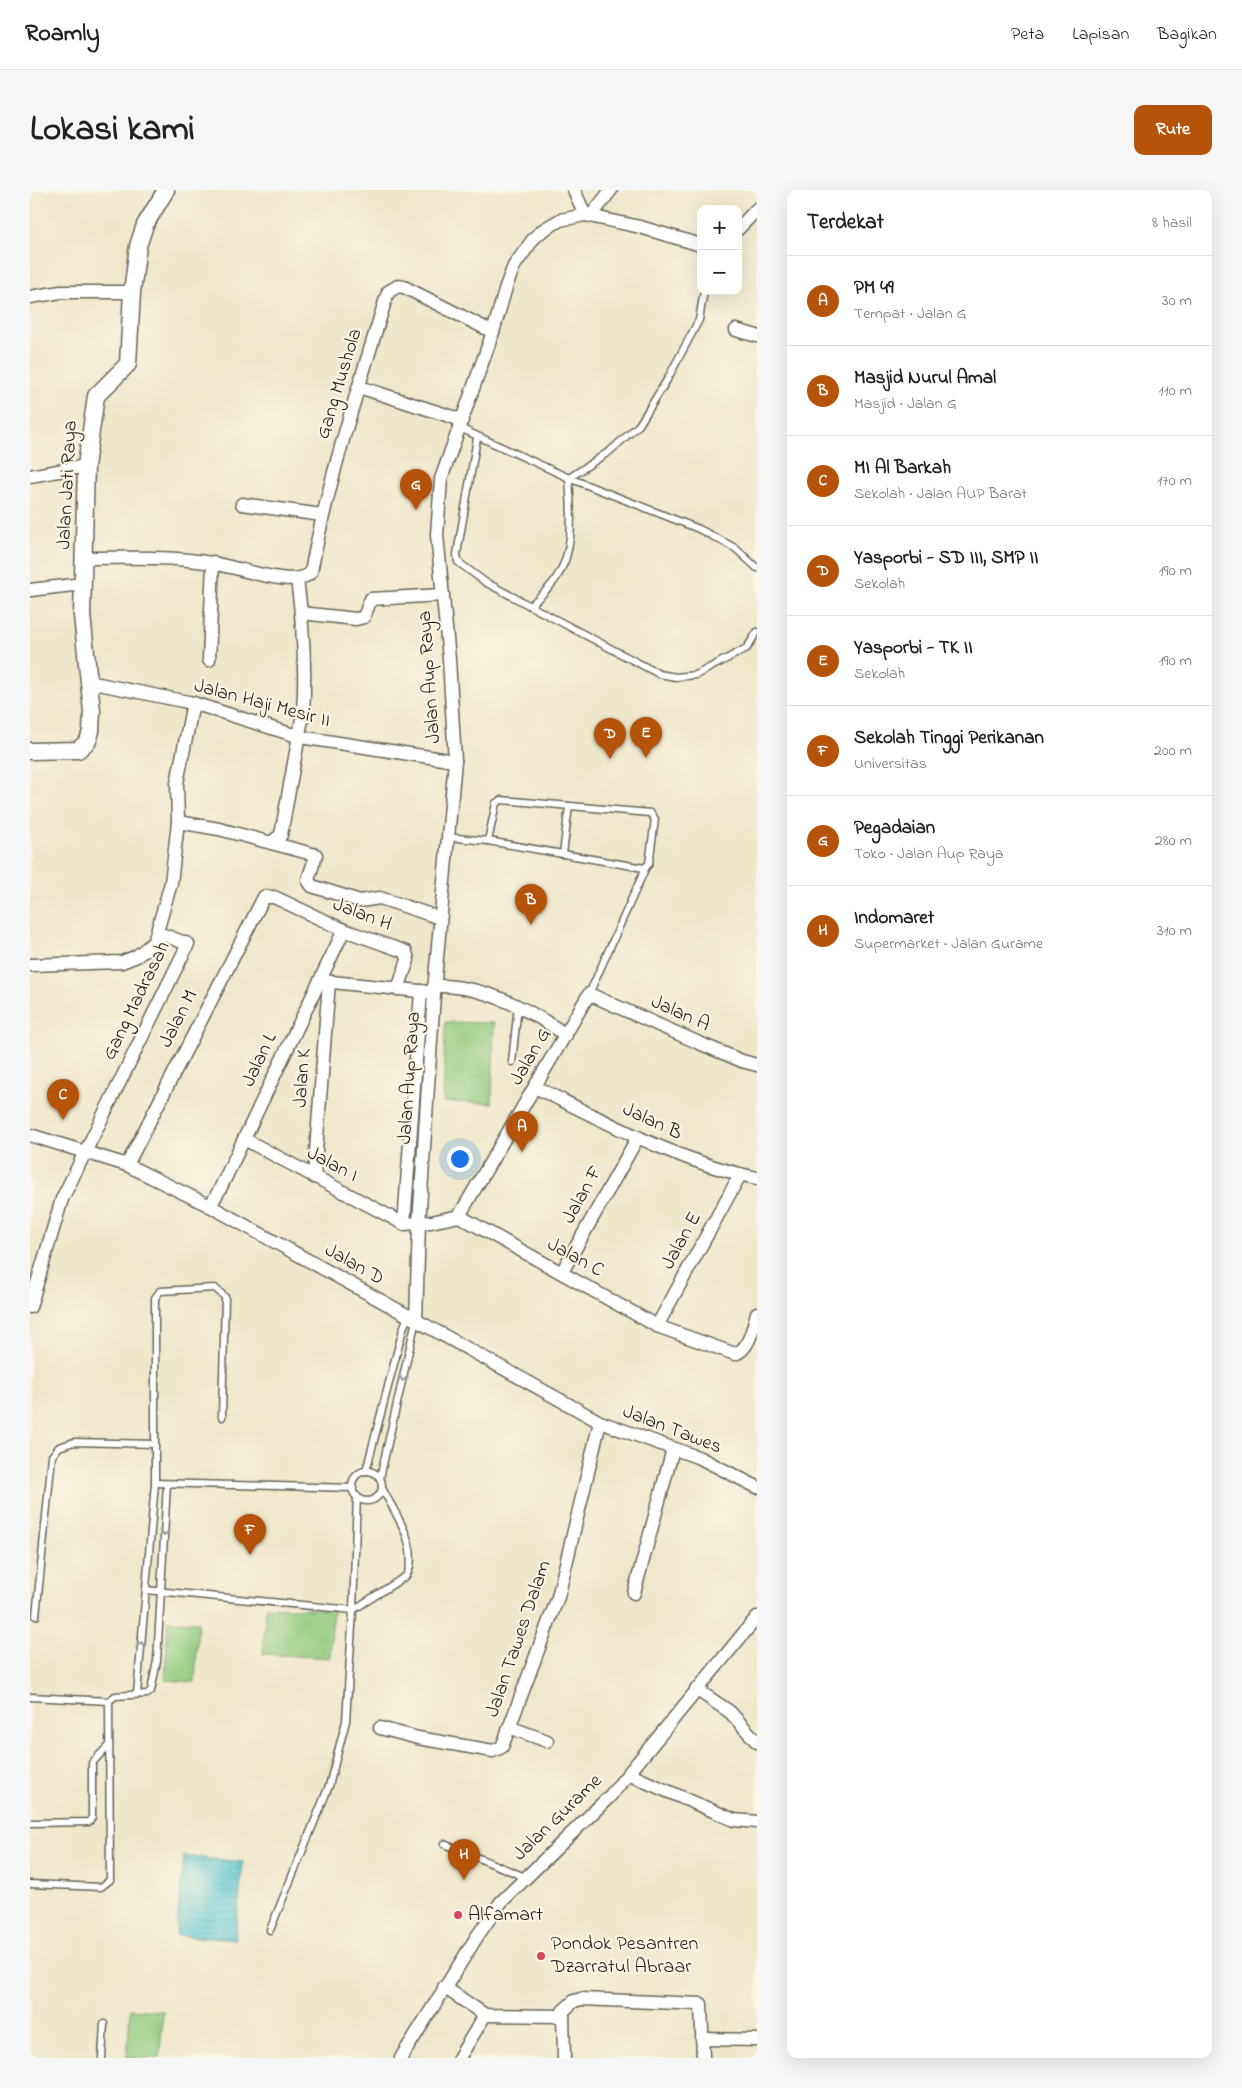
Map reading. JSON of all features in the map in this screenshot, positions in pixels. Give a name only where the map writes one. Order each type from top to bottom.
[{"type":"street","name":"Jalan Jati Raya","points":[[30,751],[73,751],[83,747],[90,736],[92,727],[82,615],[86,466],[96,396],[99,390],[126,369],[128,364],[132,292],[141,234],[166,190]]},
{"type":"street","points":[[574,190],[588,215],[610,190]]},
{"type":"street","points":[[742,225],[757,209]]},
{"type":"street","name":"Jalan Aup Raya","points":[[413,1314],[419,1296],[410,1224],[455,761],[437,535],[441,479],[493,332],[514,266],[534,238],[560,220],[588,215],[640,226],[697,244]]},
{"type":"street","name":"Gang Mushola","points":[[297,579],[308,576],[312,572],[322,515],[388,292],[391,289],[404,287],[493,332]]},
{"type":"street","points":[[30,297],[61,292],[132,292]]},
{"type":"street","points":[[736,330],[757,336]]},
{"type":"street","points":[[359,388],[461,424]]},
{"type":"street","points":[[30,476],[86,466]]},
{"type":"street","points":[[242,504],[322,515]]},
{"type":"street","points":[[85,558],[183,558],[213,562],[263,575],[297,579],[301,613],[305,693],[300,737],[281,834],[272,842]]},
{"type":"street","points":[[209,660],[213,562]]},
{"type":"street","points":[[30,590],[82,584]]},
{"type":"street","points":[[301,613],[356,619],[364,617],[370,598],[443,595]]},
{"type":"street","name":"Jalan Haji Mesir II","points":[[89,682],[193,703],[300,737],[455,761]]},
{"type":"street","name":"Gang Madrasah","points":[[85,1151],[188,944],[158,933],[171,883],[178,822],[177,783],[193,703]]},
{"type":"street","points":[[178,822],[219,829],[316,855],[308,880],[312,886],[360,901],[380,898],[440,918]]},
{"type":"street","name":"Jalan H","points":[[269,896],[344,930],[406,952],[408,960],[398,989]]},
{"type":"street","name":"Jalan M","points":[[127,1165],[262,899],[269,896]]},
{"type":"street","name":"Jalan L","points":[[210,1206],[324,981],[344,930]]},
{"type":"street","points":[[30,965],[130,960],[154,942],[158,933]]},
{"type":"street","points":[[324,981],[421,991],[444,986],[477,992],[538,1015],[566,1035]]},
{"type":"street","name":"Jalan K","points":[[314,1177],[324,981]]},
{"type":"street","points":[[421,991],[410,1224],[459,1216]]},
{"type":"street","name":"Jalan G","points":[[459,1216],[589,994]]},
{"type":"street","name":"Jalan A","points":[[589,994],[742,1061],[757,1064]]},
{"type":"street","name":"Jalan B","points":[[535,1086],[638,1137],[692,1161],[757,1178]]},
{"type":"street","name":"Jalan D","points":[[30,1134],[127,1165],[210,1206],[413,1314],[600,1422]]},
{"type":"street","name":"Jalan F","points":[[562,1272],[638,1137]]},
{"type":"street","name":"Jalan I","points":[[244,1139],[314,1177],[410,1224]]},
{"type":"street","points":[[30,1305],[62,1199],[85,1151]]},
{"type":"street","name":"Jalan E","points":[[657,1326],[740,1175]]},
{"type":"street","name":"Jalan C","points":[[459,1216],[657,1326],[723,1351],[735,1354],[742,1350],[750,1337],[757,1313]]},
{"type":"street","name":"Jalan Tawes","points":[[600,1422],[700,1458],[757,1487]]},
{"type":"street","name":"Jalan Tawes Dalam","points":[[380,1728],[418,1738],[493,1751],[502,1747],[558,1597],[600,1422]]},
{"type":"street","points":[[634,1593],[673,1448]]},
{"type":"street","name":"Jalan Gurame","points":[[401,2058],[444,1987],[495,1910],[525,1877],[631,1775],[700,1692],[757,1617]]},
{"type":"street","points":[[700,1692],[730,1712],[757,1742]]},
{"type":"street","points":[[509,1727],[547,1741]]},
{"type":"street","points":[[631,1775],[734,1820],[757,1822]]},
{"type":"street","points":[[444,1987],[480,2012],[562,2016]]},
{"type":"street","points":[[564,2058],[563,2011],[577,1999],[701,2004],[702,2058]]},
{"type":"street","points":[[459,2058],[480,2012]]},
{"type":"street","points":[[702,2039],[757,2040]]},
{"type":"lane","points":[[569,478],[610,451],[639,425],[667,380],[699,320],[703,295]]},
{"type":"lane","points":[[461,424],[477,438],[569,478],[699,529],[735,548],[757,568]]},
{"type":"lane","points":[[477,438],[457,554],[458,562],[485,582],[659,674],[676,677],[696,675],[730,659],[747,648],[757,632]]},
{"type":"lane","points":[[530,606],[555,580],[568,551],[572,530],[569,478]]},
{"type":"lane","points":[[488,841],[496,804],[501,800],[653,815],[650,864],[646,867],[589,994]]},
{"type":"lane","points":[[563,854],[570,806]]},
{"type":"lane","points":[[447,837],[488,841],[646,867]]},
{"type":"lane","points":[[512,1062],[518,1006]]},
{"type":"lane","points":[[137,1694],[155,1483],[155,1298],[160,1292],[215,1288],[225,1297],[222,1417]]},
{"type":"lane","points":[[270,1930],[328,1786],[346,1722],[354,1610],[357,1496],[353,1488],[356,1477],[366,1471],[403,1329],[413,1314]]},
{"type":"lane","points":[[146,1590],[354,1610],[406,1576],[410,1570],[411,1554],[409,1543],[382,1488],[380,1478],[413,1314]]},
{"type":"lane","points":[[36,1616],[52,1456],[59,1447],[74,1442],[155,1444]]},
{"type":"lane","points":[[366,1471],[376,1474],[380,1478]]},
{"type":"lane","points":[[155,1483],[353,1488]]},
{"type":"lane","points":[[30,1697],[109,1701],[115,1696],[147,1694],[152,1691],[166,1484]]},
{"type":"lane","points":[[357,1496],[362,1499],[372,1500],[380,1493],[382,1488]]},
{"type":"lane","points":[[30,1884],[101,1887],[108,1883],[109,1701]]},
{"type":"lane","points":[[30,1823],[89,1822],[92,1818],[92,1763],[109,1745]]},
{"type":"lane","points":[[444,1844],[525,1877]]},
{"type":"lane","points":[[102,2058],[104,2024]]},
{"type":"green space","points":[[445,1022],[494,1023],[492,1103],[443,1102]]},
{"type":"green space","points":[[266,1607],[333,1610],[330,1658],[263,1654]]},
{"type":"green space","points":[[168,1621],[198,1622],[195,1682],[165,1680]]},
{"type":"green space","points":[[130,2009],[163,2011],[160,2058],[127,2058]]},
{"type":"water","points":[[184,1856],[243,1862],[235,1940],[176,1935]]},
{"type":"place","name":"Pegadaian","points":[[416,510]]},
{"type":"place","name":"Yasporbi - TK II","points":[[646,758]]},
{"type":"place","name":"Yasporbi - SD III, SMP II","points":[[610,759]]},
{"type":"place","name":"Masjid Nurul Amal","points":[[531,925]]},
{"type":"place","name":"MI Al Barkah","points":[[63,1120]]},
{"type":"place","name":"PM 49","points":[[522,1152]]},
{"type":"place","name":"Sekolah Tinggi Perikanan","points":[[250,1555]]},
{"type":"place","name":"Indomaret","points":[[464,1880]]},
{"type":"place","name":"Alfamart","points":[[458,1915]]},
{"type":"place","name":"Pondok Pesantren Dzarratul Abraar","points":[[541,1956]]}]
